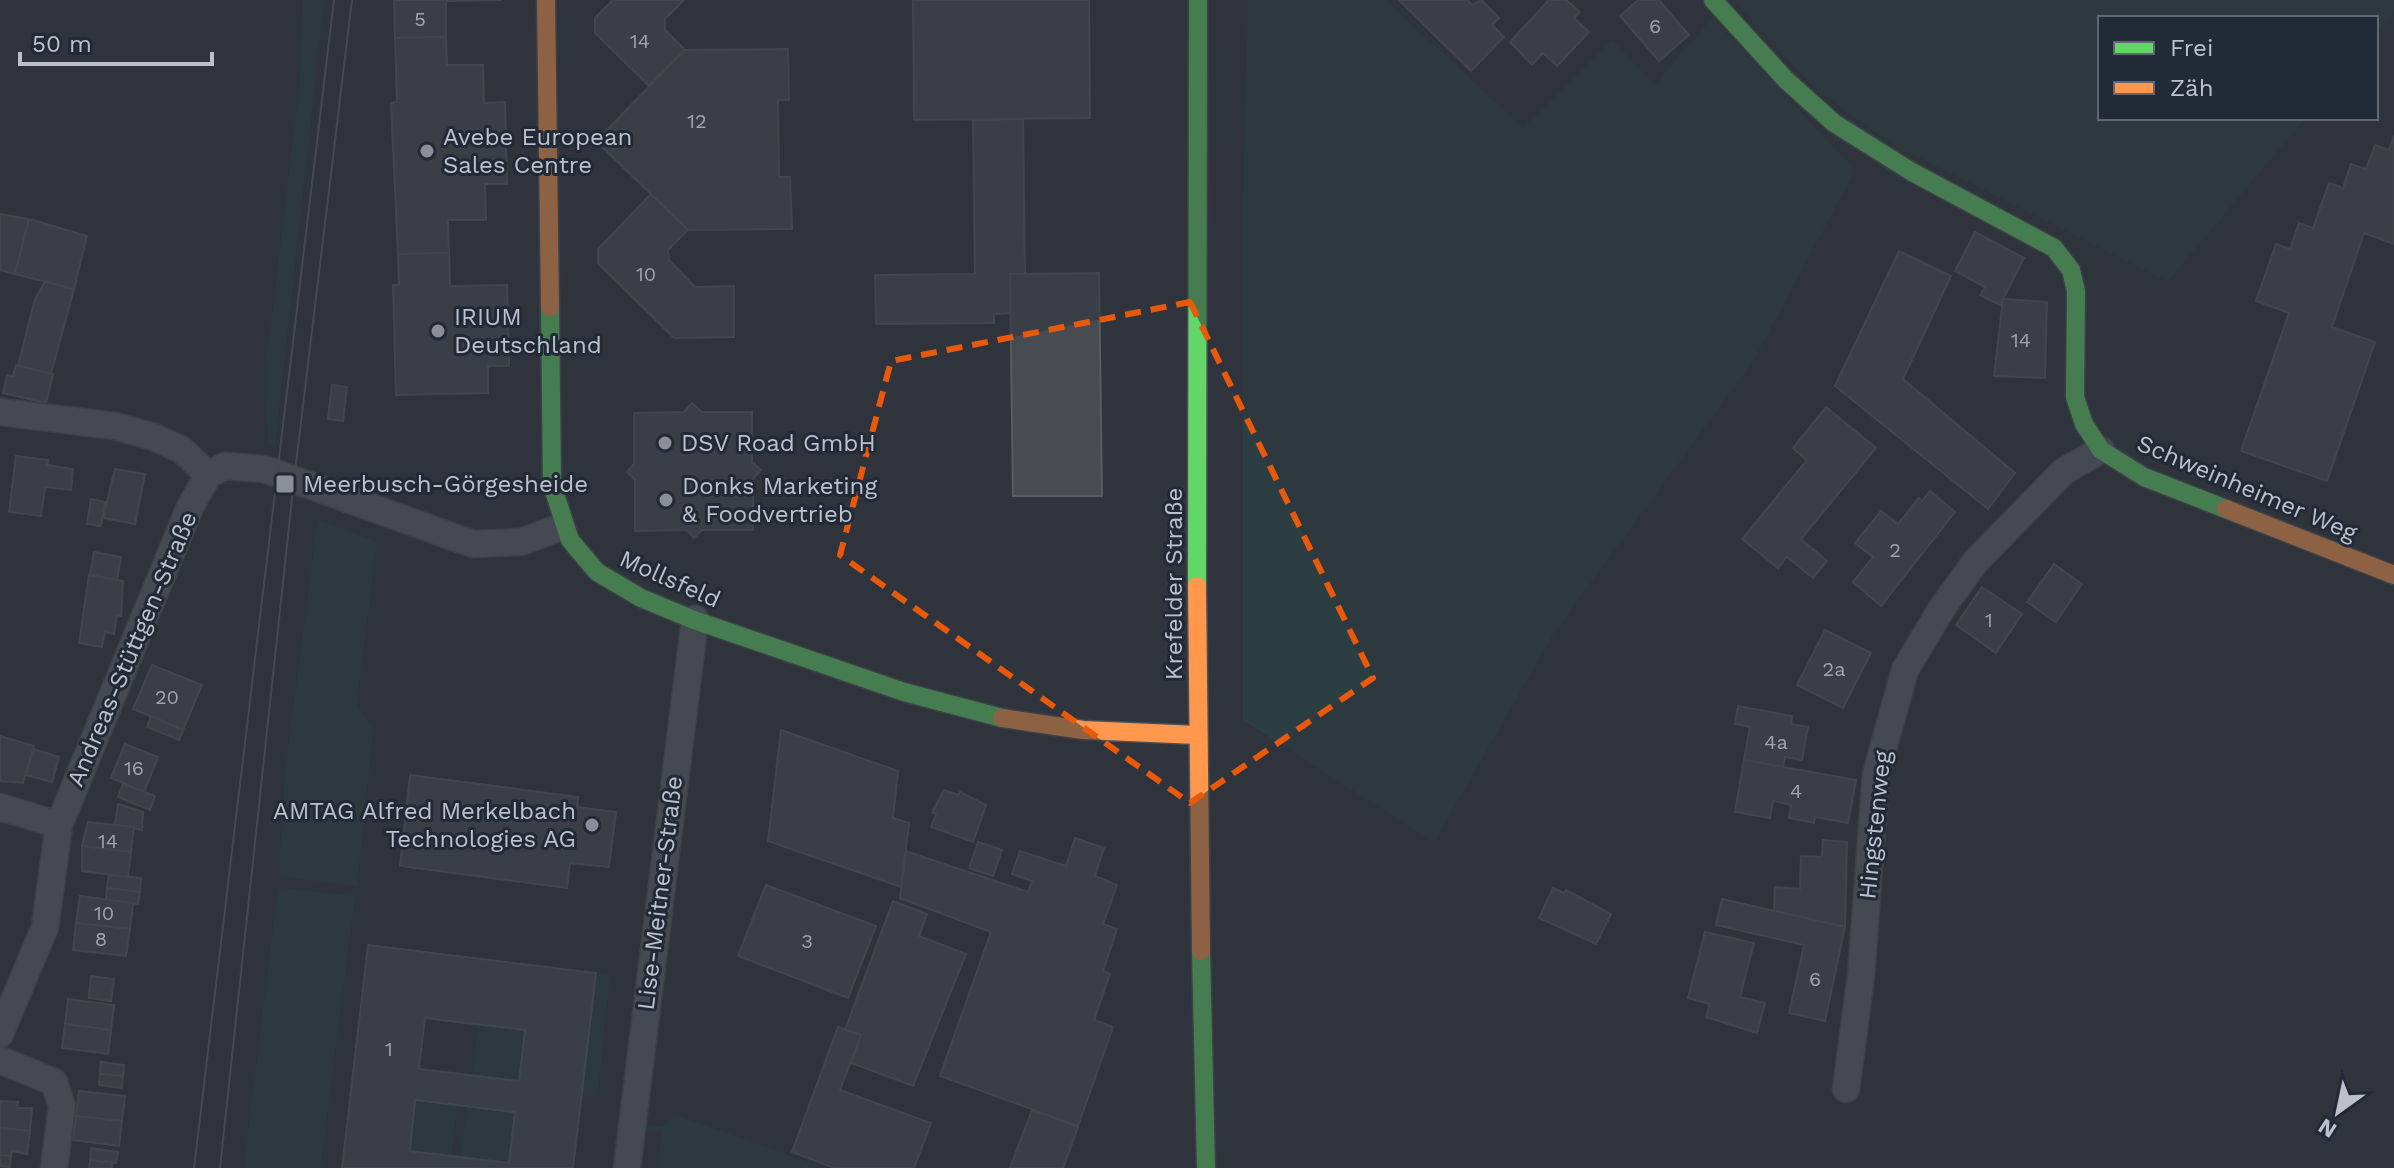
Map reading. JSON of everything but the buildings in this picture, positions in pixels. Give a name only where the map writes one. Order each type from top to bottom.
[{"type":"street","name":"Mollsfeld","points":[[546,0],[552,485],[561,527],[582,558],[613,584],[695,619],[981,714],[1048,727],[1197,735]]},
{"type":"street","name":"Krefelder Straße","points":[[1198,0],[1197,735],[1206,1168]]},
{"type":"street","name":"Schweinheimer Weg","points":[[1713,0],[1792,88],[1835,123],[1915,173],[2049,243],[2065,258],[2074,276],[2076,291],[2075,397],[2084,424],[2101,450],[2144,477],[2394,575]]},
{"type":"street","points":[[0,412],[115,426],[154,437],[182,450],[208,475],[225,466],[264,469],[473,544],[521,542],[561,527]]},
{"type":"street","name":"Hingstenweg","points":[[1846,1089],[1861,976],[1876,774],[1905,670],[1976,561],[2064,471],[2101,450]]},
{"type":"street","name":"Andreas-Stüttgen-Straße","points":[[0,1034],[45,927],[59,825],[190,507],[208,475]]},
{"type":"street","name":"Lise-Meitner-Straße","points":[[627,1168],[695,619]]},
{"type":"street","points":[[0,807],[59,825]]},
{"type":"street","points":[[0,1060],[54,1082],[62,1106],[54,1168]]},
{"type":"highlighted area","points":[[1190,302],[1373,678],[1190,803],[840,555],[891,361]]},
{"type":"shaded area","points":[[303,0],[324,0],[275,445],[268,443],[266,368],[300,82]]},
{"type":"shaded area","points":[[1248,0],[1386,0],[1523,128],[1612,40],[1655,85],[1712,18],[1855,170],[1753,361],[1553,634],[1434,842],[1243,720],[1243,209]]},
{"type":"shaded area","points":[[1732,0],[2394,0],[2394,12],[2378,31],[2378,16],[2098,16],[2098,120],[2303,120],[2168,281],[1894,145],[1819,92]]},
{"type":"shaded area","points":[[318,520],[377,542],[356,706],[373,728],[357,886],[279,876],[285,773]]},
{"type":"shaded area","points":[[278,888],[355,896],[320,1168],[244,1168]]},
{"type":"shaded area","points":[[596,973],[610,976],[597,1097],[581,1095]]},
{"type":"shaded area","points":[[478,1024],[525,1030],[519,1081],[472,1075]]},
{"type":"shaded area","points":[[415,1100],[457,1105],[451,1156],[410,1151]]},
{"type":"shaded area","points":[[467,1106],[515,1112],[509,1163],[461,1157]]},
{"type":"shaded area","points":[[675,1115],[825,1168],[657,1168],[662,1133],[647,1131],[648,1125],[662,1127]]},
{"type":"tram line","points":[[194,1168],[334,0]]},
{"type":"tram line","points":[[220,1168],[294,480],[352,0]]},
{"type":"traffic: fast","points":[[1197,586],[1198,0]]},
{"type":"traffic: fast","points":[[1713,0],[1786,80],[1834,123],[1912,172],[2054,248],[2071,270],[2076,291],[2075,397],[2084,424],[2101,450],[2144,477],[2226,509]]},
{"type":"traffic: fast","points":[[550,307],[552,485],[570,540],[597,572],[641,598],[694,620],[904,692],[1002,718]]},
{"type":"traffic: fast","points":[[1201,951],[1206,1168]]},
{"type":"traffic: slow","points":[[546,0],[550,307]]},
{"type":"traffic: slow","points":[[2226,509],[2394,575]]},
{"type":"traffic: slow","points":[[1197,586],[1201,951]]},
{"type":"traffic: slow","points":[[1002,718],[1083,730],[1197,735]]},
{"type":"place","name":"Avebe European Sales Centre","points":[[427,151]]},
{"type":"place","name":"IRIUM Deutschland","points":[[438,331]]},
{"type":"place","name":"DSV Road GmbH","points":[[665,443]]},
{"type":"place","name":"Meerbusch-Görgesheide","points":[[285,484]]},
{"type":"place","name":"Donks Marketing & Foodvertrieb","points":[[666,500]]},
{"type":"place","name":"AMTAG Alfred Merkelbach Technologies AG","points":[[592,825]]}]
